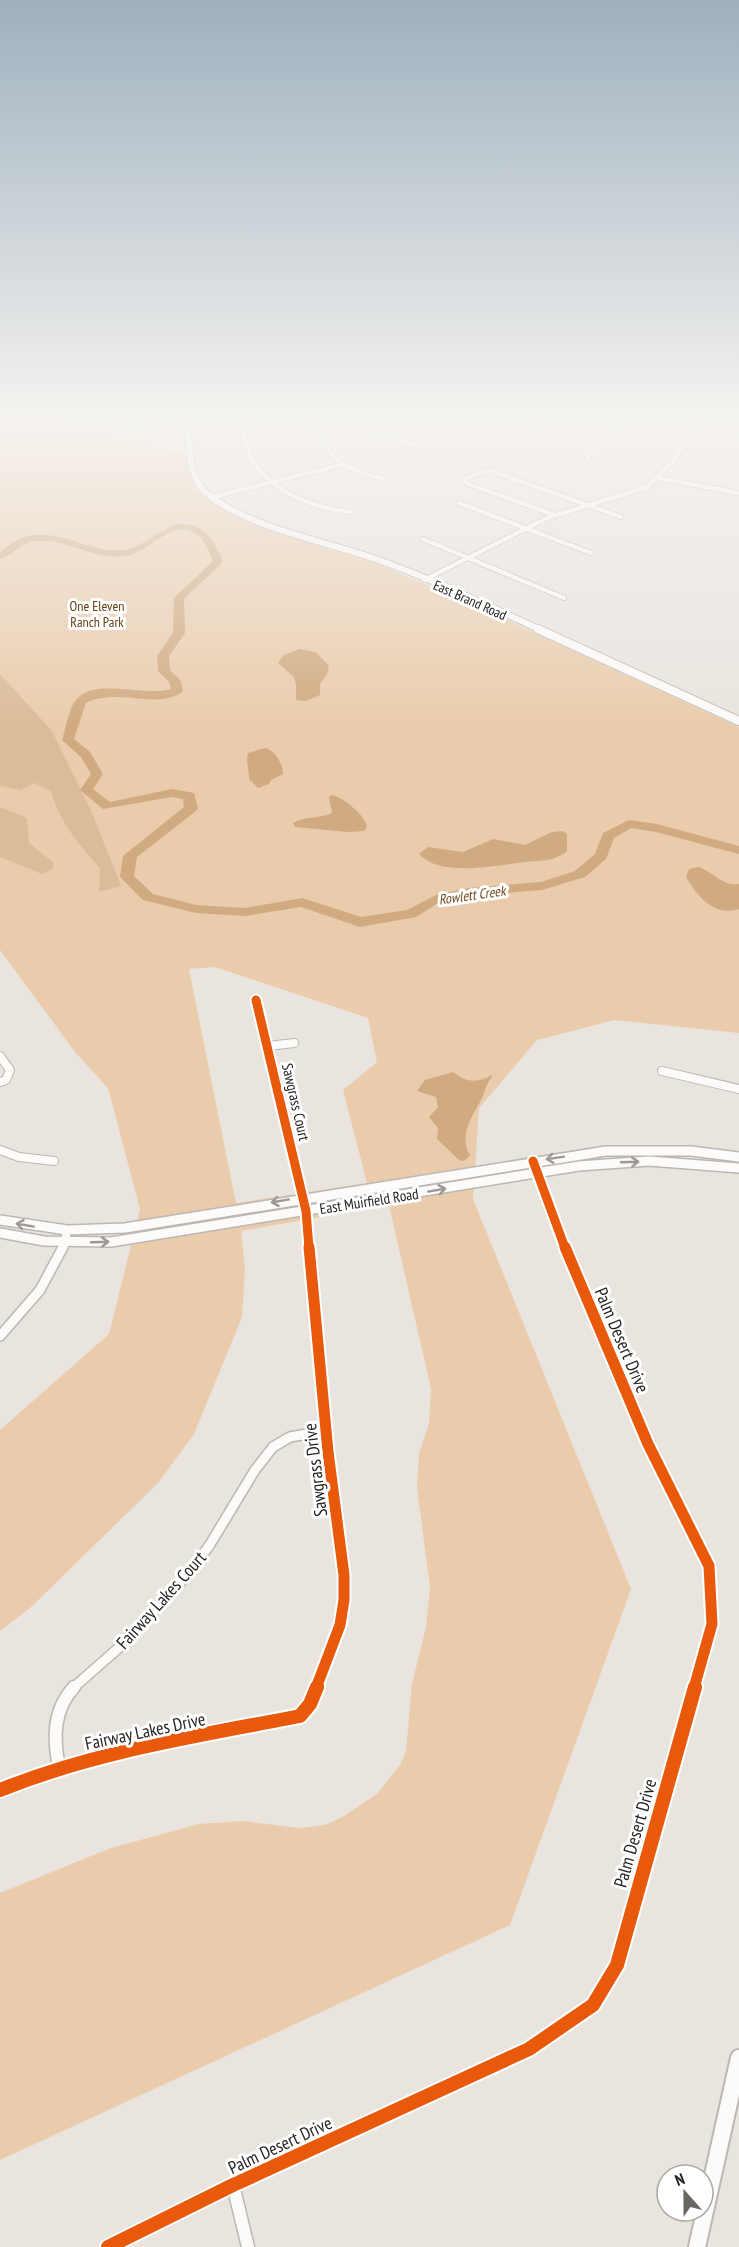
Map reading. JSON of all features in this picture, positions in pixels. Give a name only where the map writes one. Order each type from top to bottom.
[{"type":"main road","name":"East Brand Road","points":[[262,521],[354,550],[739,721]]},
{"type":"main road","points":[[697,2247],[739,2058]]},
{"type":"street","points":[[508,521],[591,553]]},
{"type":"street","points":[[424,580],[543,521]]},
{"type":"street","points":[[423,539],[564,598]]},
{"type":"street","name":"Sawgrass Court","points":[[256,1000],[306,1211]]},
{"type":"street","name":"Sawgrass Court","points":[[268,1046],[294,1042]]},
{"type":"street","points":[[0,1082],[9,1075],[10,1070],[2,1058]]},
{"type":"street","points":[[662,1071],[739,1089]]},
{"type":"street","points":[[0,1150],[19,1157],[54,1161]]},
{"type":"street","name":"East Muirfield Road","points":[[0,1220],[67,1230],[125,1228],[303,1197],[606,1151],[650,1150],[739,1157]]},
{"type":"street","name":"Palm Desert Drive","points":[[108,2247],[233,2185],[529,2049],[563,2028],[593,2005],[617,1965],[712,1624],[709,1566],[648,1444],[562,1240],[533,1161]]},
{"type":"street","name":"East Muirfield Road","points":[[0,1233],[65,1242],[146,1238],[613,1162],[649,1161],[739,1168]]},
{"type":"street","name":"Sawgrass Drive","points":[[300,1716],[310,1704],[341,1618],[344,1601],[342,1554],[324,1431],[324,1403],[306,1211]]},
{"type":"street","points":[[0,1336],[47,1278],[61,1256],[67,1230]]},
{"type":"street","name":"Fairway Lakes Court","points":[[59,1767],[53,1726],[67,1695],[109,1658],[182,1581],[208,1547],[259,1464],[274,1446],[287,1437],[324,1431]]},
{"type":"street","name":"Fairway Lakes Drive","points":[[0,1790],[59,1767],[165,1741],[300,1716]]},
{"type":"street","points":[[233,2185],[248,2247]]},
{"type":"green space","name":"One Eleven Ranch Park","points":[[0,521],[257,521],[350,552],[492,613],[739,727],[739,1033],[615,1020],[537,1040],[479,1108],[473,1199],[631,1589],[510,1925],[0,2160],[0,1893],[111,1848],[199,1824],[242,1821],[300,1828],[325,1825],[344,1816],[377,1794],[400,1765],[406,1751],[412,1684],[426,1627],[430,1587],[417,1488],[419,1454],[429,1423],[431,1389],[389,1205],[241,1231],[245,1268],[242,1317],[194,1434],[158,1483],[30,1608],[0,1631],[0,1430],[109,1334],[140,1209],[108,1088],[75,1052],[0,950]],"holes":[[[215,967],[368,1018],[377,1062],[343,1090],[367,1183],[236,1203],[189,969]]]},
{"type":"shaded area","points":[[299,649],[316,652],[329,666],[320,684],[320,695],[306,701],[296,700],[294,677],[278,663],[284,655]]},
{"type":"shaded area","points":[[0,674],[52,731],[92,813],[121,886],[99,892],[100,868],[71,832],[59,813],[51,791],[34,783],[20,790],[0,786]]},
{"type":"shaded area","points":[[265,748],[278,758],[283,774],[271,780],[269,784],[258,788],[249,779],[248,753]]},
{"type":"shaded area","points":[[332,795],[342,799],[363,818],[367,827],[364,831],[348,832],[295,827],[293,823],[298,821],[332,813],[329,797]]},
{"type":"shaded area","points":[[0,807],[27,818],[29,843],[54,863],[52,869],[42,874],[0,857]]},
{"type":"shaded area","points":[[562,831],[567,834],[567,851],[556,858],[544,860],[481,868],[453,868],[440,866],[419,854],[428,847],[463,852],[493,839],[525,845],[552,832]]},
{"type":"shaded area","points":[[698,867],[723,881],[739,884],[739,909],[730,911],[714,908],[701,898],[686,877],[689,869]]},
{"type":"shaded area","points":[[453,1072],[472,1081],[492,1075],[468,1127],[466,1141],[470,1155],[464,1161],[459,1160],[437,1139],[438,1128],[429,1117],[438,1107],[436,1097],[417,1091],[425,1080]]},
{"type":"waterway","name":"Rowlett Creek","points":[[0,556],[22,541],[34,538],[59,540],[100,551],[125,553],[141,547],[170,530],[187,527],[194,528],[204,535],[218,562],[179,598],[179,633],[163,656],[164,671],[175,681],[177,691],[155,696],[108,692],[99,693],[81,701],[68,740],[86,755],[97,774],[86,790],[108,806],[172,793],[189,796],[191,808],[130,856],[127,877],[148,897],[196,909],[245,912],[302,902],[360,922],[411,914],[436,899],[469,892],[542,886],[580,874],[601,856],[608,836],[629,824],[657,828],[739,850]]},
{"type":"cycle path","points":[[0,1790],[36,1775],[110,1753],[300,1716],[310,1704],[340,1625],[344,1600],[344,1575],[325,1428],[306,1211],[256,1000]]},
{"type":"cycle path","points":[[108,2247],[233,2185],[529,2049],[563,2028],[593,2005],[617,1965],[712,1624],[709,1566],[648,1444],[562,1240],[533,1161]]}]
